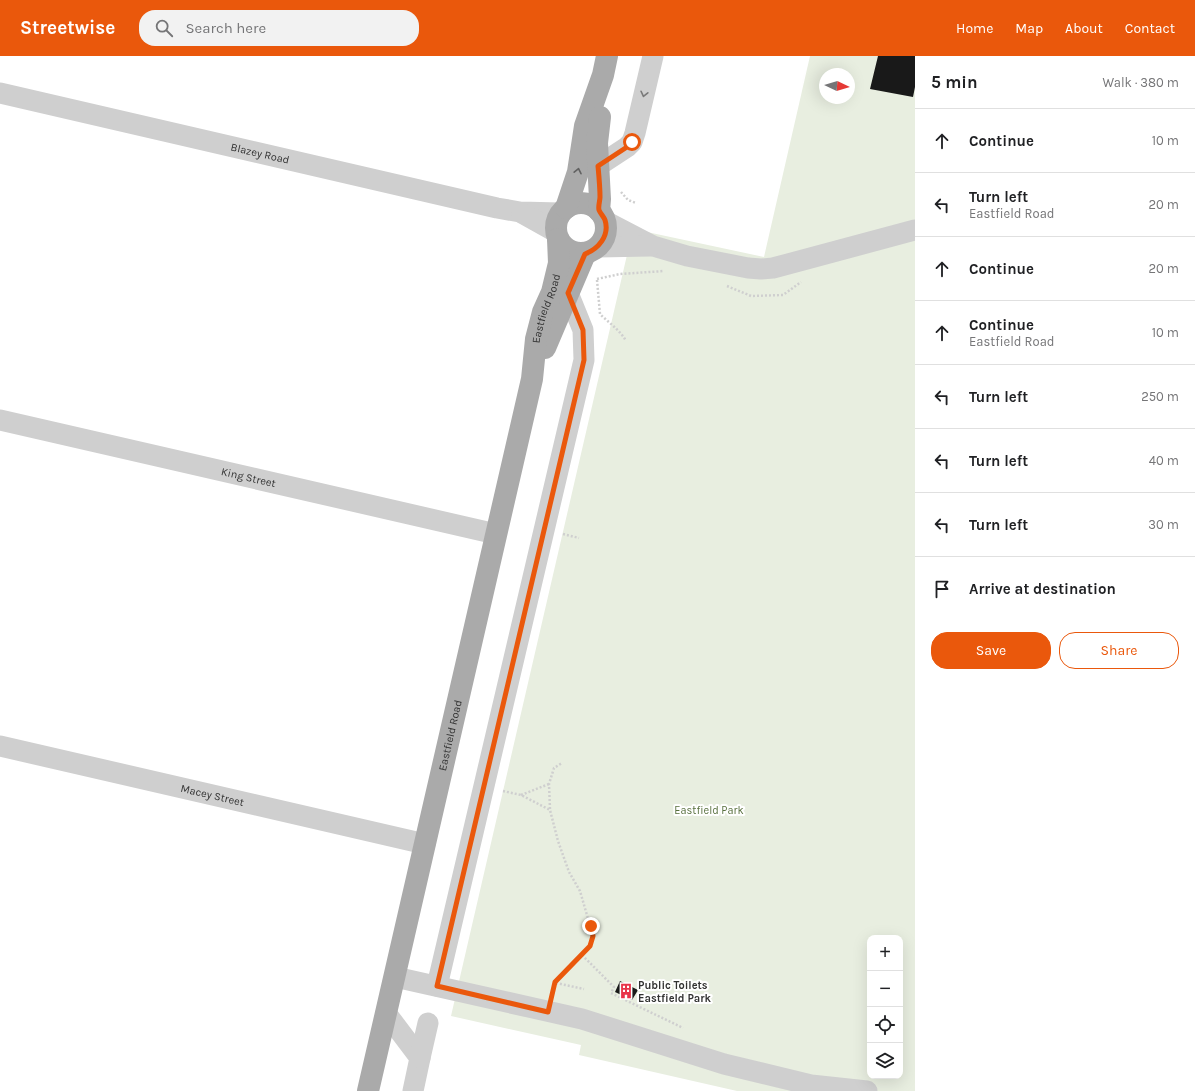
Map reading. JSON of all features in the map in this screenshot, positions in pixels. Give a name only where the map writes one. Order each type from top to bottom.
[{"type":"main road","name":"Eastfield Road","points":[[602,216],[597,143],[605,66]]},
{"type":"main road","name":"Eastfield Road","points":[[368,1091],[532,379],[536,339],[543,312],[552,292],[559,263],[560,223],[578,172],[585,126],[605,66]]},
{"type":"main road","points":[[578,203],[595,207],[602,216],[606,228],[604,237],[592,250],[576,254],[561,244],[560,223],[570,205],[578,203]]},
{"type":"main road","name":"Eastfield Road","points":[[532,379],[568,293],[592,250]]},
{"type":"street","points":[[598,166],[627,147],[632,142],[653,56]]},
{"type":"street","name":"Blazey Road","points":[[0,93],[497,208],[520,212],[560,223]]},
{"type":"street","points":[[602,216],[653,246],[687,256],[748,268],[761,269],[773,268],[915,230]]},
{"type":"street","points":[[592,250],[653,246]]},
{"type":"street","points":[[437,986],[584,360],[583,330],[568,293]]},
{"type":"street","name":"King Street","points":[[0,420],[496,534]]},
{"type":"street","name":"Macey Street","points":[[0,746],[425,844]]},
{"type":"street","points":[[395,978],[582,1019],[724,1064],[811,1085],[867,1091]]},
{"type":"street","points":[[386,1013],[420,1058]]},
{"type":"street","points":[[413,1091],[428,1023]]},
{"type":"path","points":[[597,279],[600,314],[620,332],[626,341]]},
{"type":"path","points":[[560,534],[579,538]]},
{"type":"path","points":[[548,1012],[555,982],[590,946],[593,936],[580,891],[567,866],[558,842],[550,810],[548,784],[554,768],[562,763]]},
{"type":"path","points":[[521,795],[548,784]]},
{"type":"path","points":[[501,791],[521,795],[550,810]]},
{"type":"path","points":[[582,955],[614,987],[611,993],[683,1028]]},
{"type":"path","points":[[555,982],[584,989]]},
{"type":"green space","name":"Eastfield Park","points":[[810,56],[915,56],[915,1091],[737,1091],[579,1055],[581,1045],[451,1016],[633,229],[764,257]]},
{"type":"building","points":[[878,56],[915,56],[915,87],[913,97],[870,89]]},
{"type":"building","name":"Public Toilets Eastfield Park","points":[[620,981],[638,990],[632,1000],[615,992]]},
{"type":"place","name":"Public Toilets Eastfield Park","points":[[626,991]]},
{"type":"route","points":[[591,926],[593,936],[590,946],[555,982],[548,1012],[437,986],[584,360],[583,330],[568,293],[585,254],[593,251],[600,245],[604,237],[606,228],[605,221],[599,211],[600,199],[598,166],[627,147],[632,142]]}]
